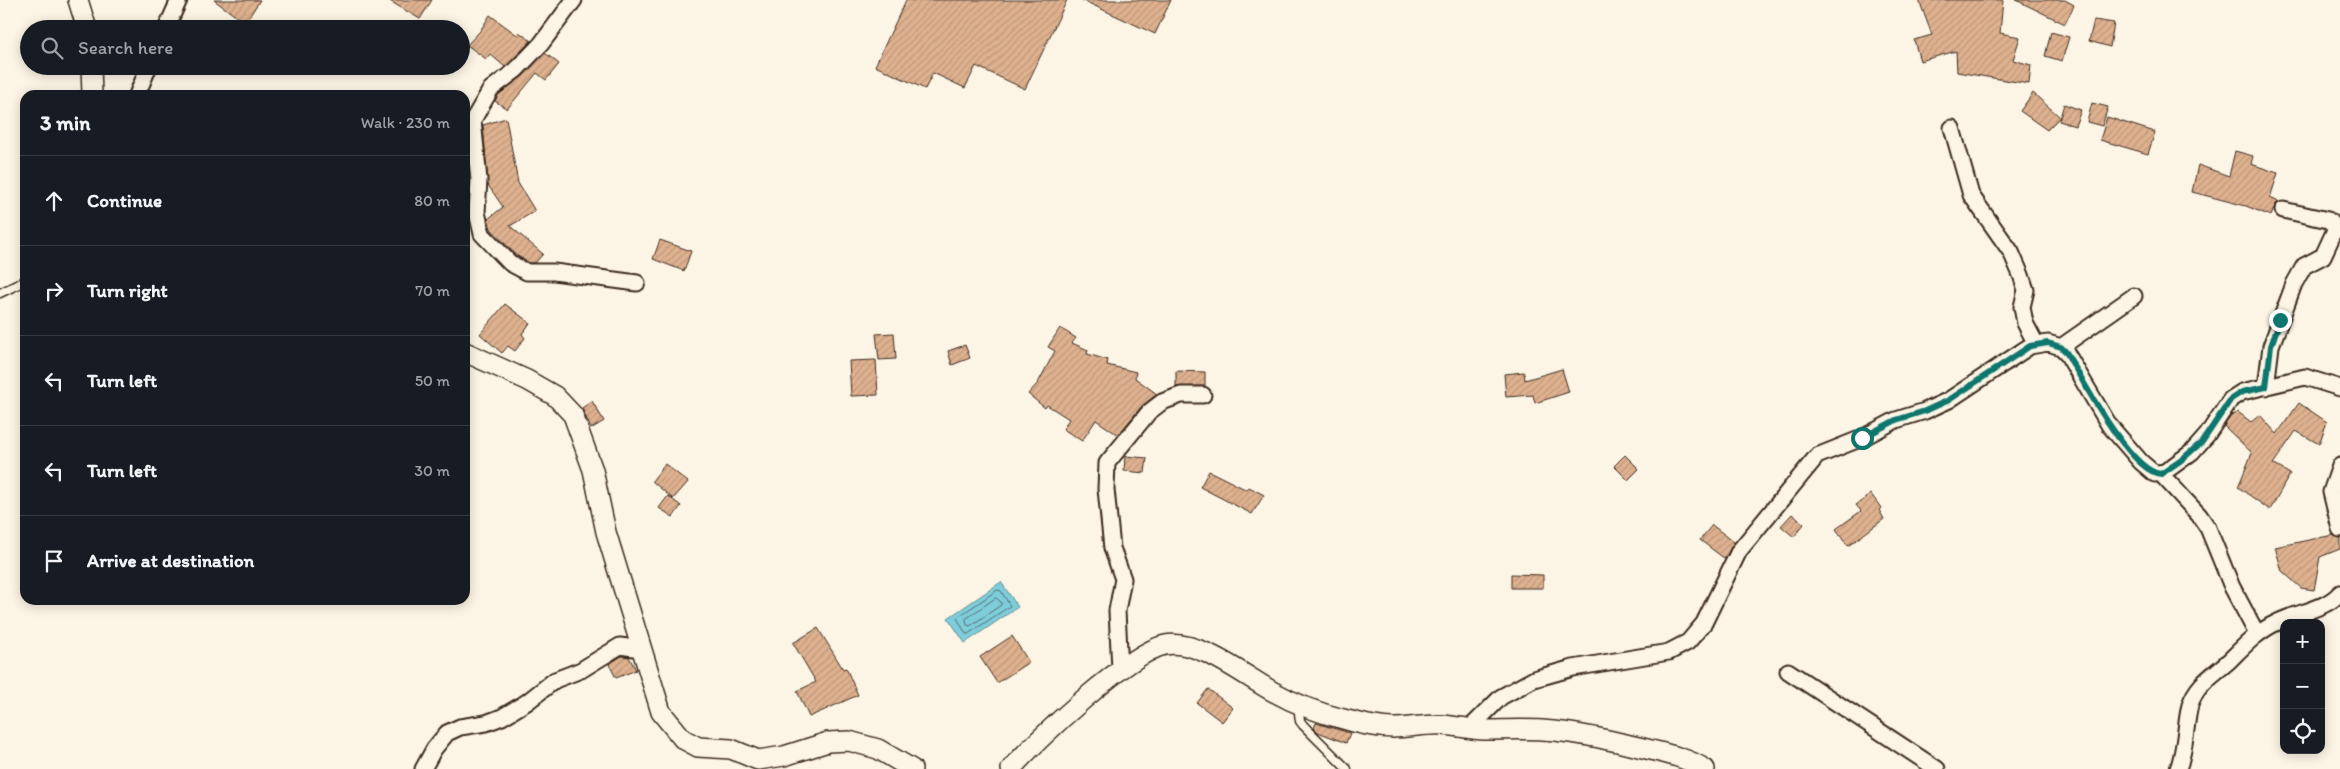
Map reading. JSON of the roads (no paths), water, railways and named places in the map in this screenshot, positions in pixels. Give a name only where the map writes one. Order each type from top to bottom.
[{"type":"street","points":[[78,0],[84,20]]},
{"type":"street","points":[[170,20],[179,0]]},
{"type":"street","points":[[574,0],[540,44],[516,70],[491,89],[473,120],[479,180],[477,212],[482,234],[510,263],[527,272],[554,272],[637,283]]},
{"type":"street","points":[[91,75],[92,90]]},
{"type":"street","points":[[139,90],[145,75]]},
{"type":"street","points":[[1952,128],[1971,194],[2011,252],[2021,275],[2026,290],[2022,307],[2025,323],[2036,344]]},
{"type":"street","points":[[2266,387],[2271,346],[2294,284],[2304,266],[2323,256],[2335,230],[2333,224],[2328,220],[2283,210]]},
{"type":"street","points":[[2061,347],[2134,296]]},
{"type":"street","points":[[1469,729],[1501,698],[1546,674],[1597,663],[1669,652],[1681,647],[1693,637],[1704,623],[1739,551],[1817,456],[1862,438],[1896,420],[1925,411],[1949,400],[2004,362],[2036,344],[2048,343],[2061,347],[2066,352],[2109,425],[2150,471],[2161,474],[2199,515],[2208,528],[2232,587],[2257,634]]},
{"type":"street","points":[[470,354],[528,380],[555,396],[573,414],[592,470],[606,532],[661,712],[683,739],[698,748],[731,749],[758,760],[784,756],[828,742],[849,742],[878,748],[912,769]]},
{"type":"street","points":[[2161,474],[2202,442],[2231,399],[2242,392],[2305,377],[2340,388]]},
{"type":"street","points":[[1120,669],[1120,639],[1116,621],[1123,579],[1112,548],[1106,489],[1107,463],[1149,412],[1162,402],[1181,395],[1203,395]]},
{"type":"street","points":[[2340,466],[2331,492],[2340,529]]},
{"type":"street","points":[[2178,769],[2184,750],[2190,706],[2194,695],[2208,677],[2257,634],[2281,620],[2324,604],[2340,593]]},
{"type":"street","points":[[1011,769],[1028,750],[1120,669],[1159,646],[1175,644],[1216,658],[1274,692],[1298,703],[1344,719],[1369,725],[1392,728],[1442,725],[1469,729],[1543,730],[1568,733],[1619,742],[1677,757],[1693,762],[1705,769]]},
{"type":"street","points":[[423,769],[434,749],[447,734],[460,728],[486,723],[502,717],[527,702],[555,680],[581,670],[620,646],[641,649]]},
{"type":"street","points":[[1788,671],[1937,769]]},
{"type":"lane","points":[[0,293],[20,283]]},
{"type":"lane","points":[[1298,703],[1300,721],[1347,769]]},
{"type":"water","points":[[1001,582],[1018,607],[965,643],[948,618]]}]
